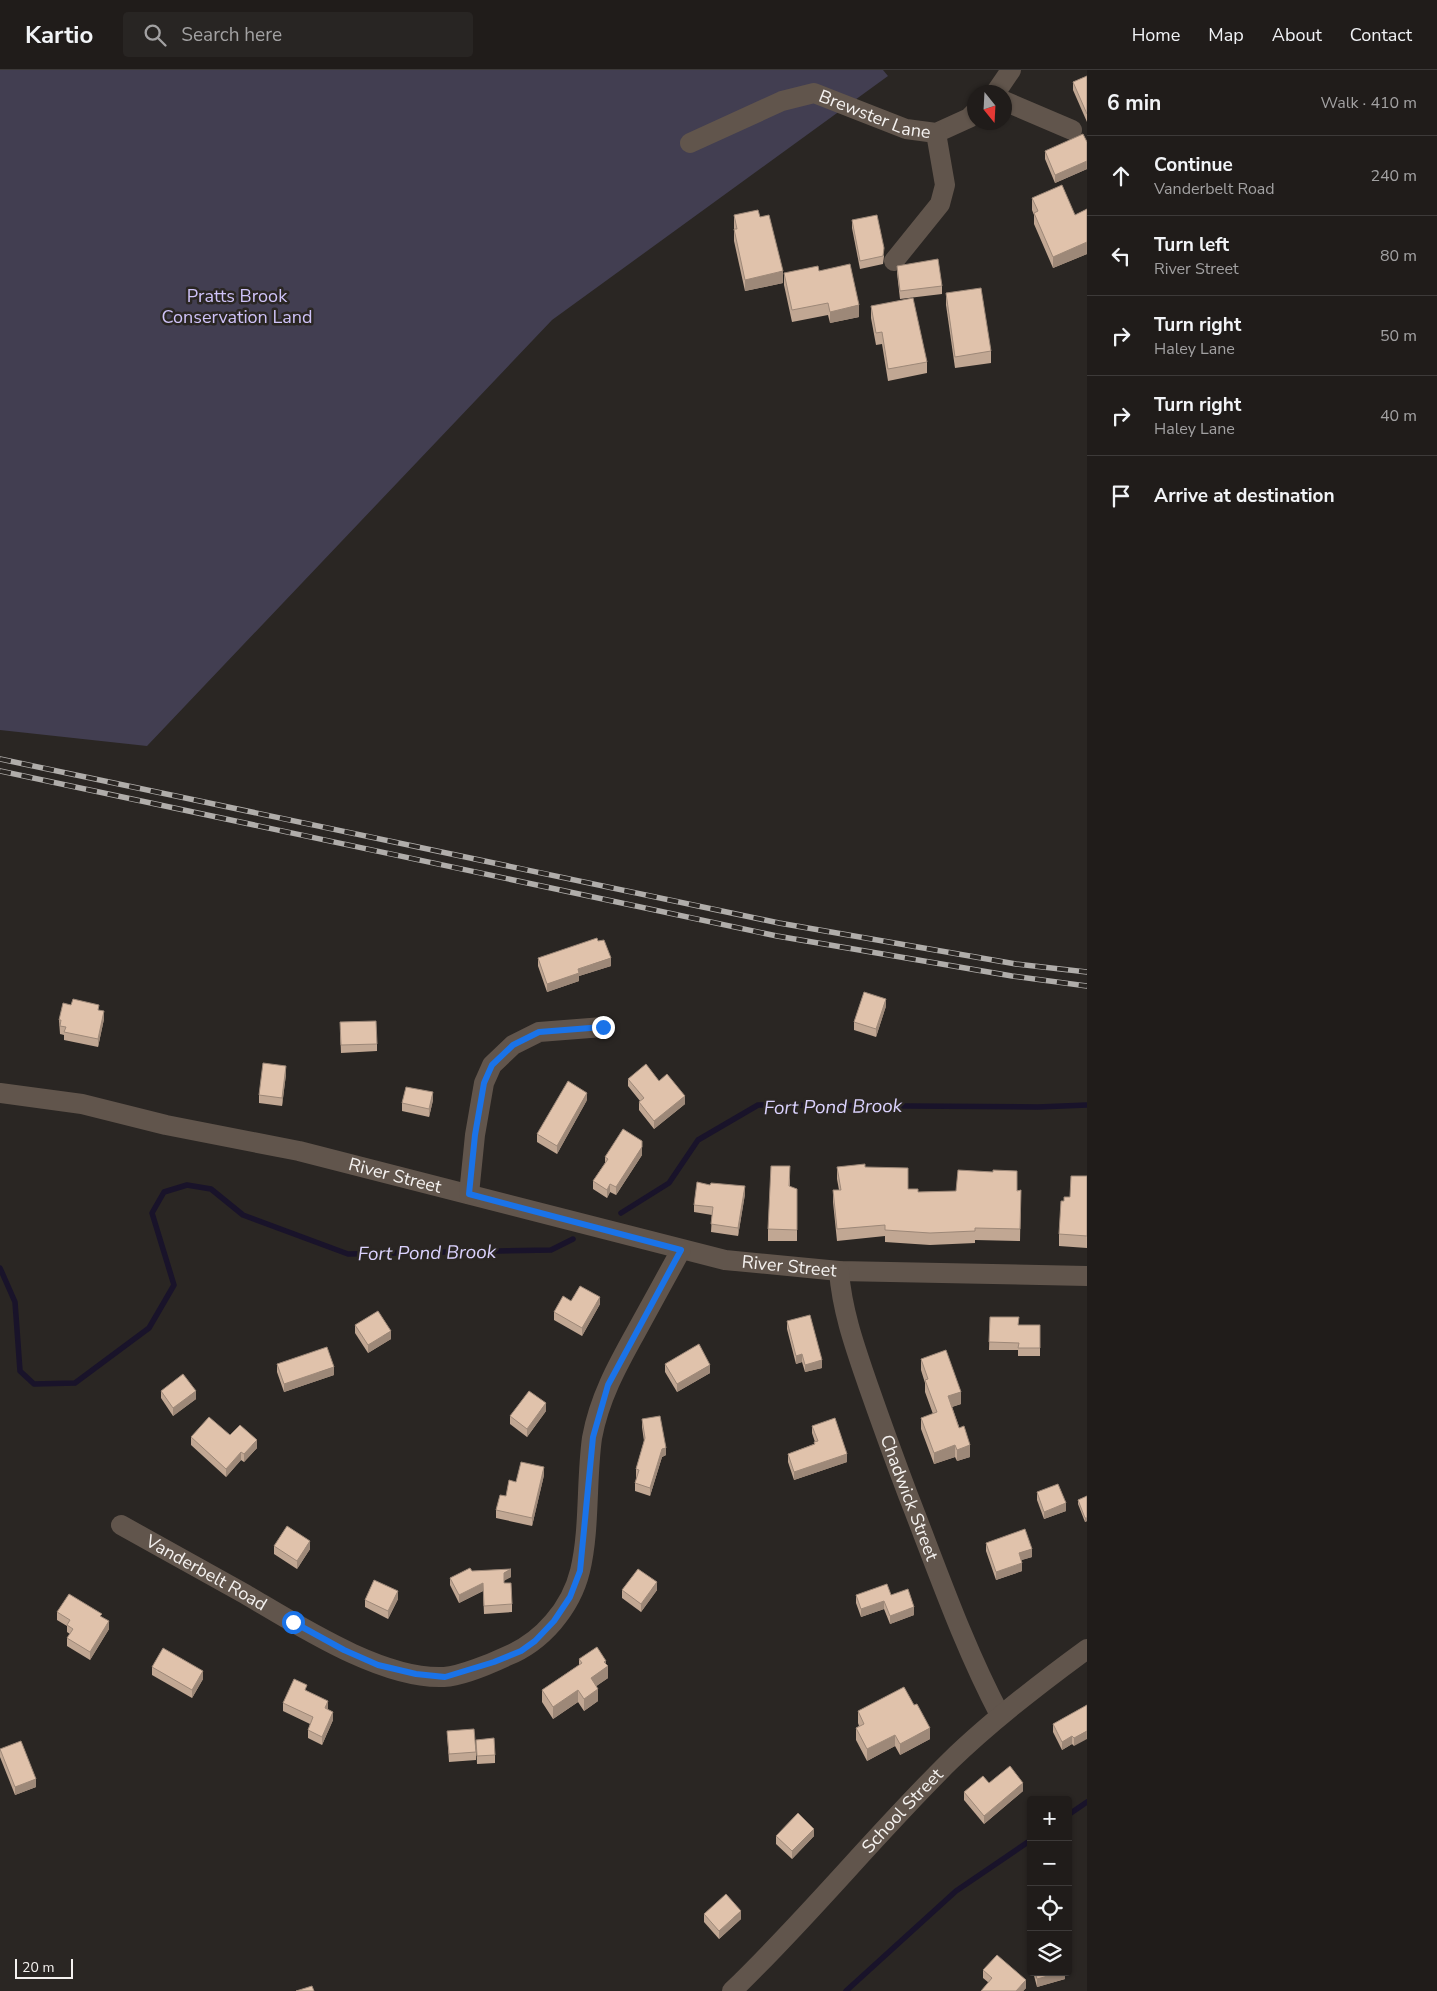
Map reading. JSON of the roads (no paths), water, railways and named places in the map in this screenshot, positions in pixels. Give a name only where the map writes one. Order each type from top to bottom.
[{"type":"street","points":[[1001,85],[1011,70]]},
{"type":"street","name":"Brewster Lane","points":[[690,143],[782,101],[814,93],[906,129],[936,133],[967,119]]},
{"type":"street","points":[[1012,104],[1072,130]]},
{"type":"street","points":[[894,261],[940,204],[945,185],[936,133]]},
{"type":"street","points":[[469,1194],[475,1135],[484,1083],[492,1065],[513,1045],[539,1032],[603,1027]]},
{"type":"street","name":"River Street","points":[[0,1092],[82,1104],[166,1125],[299,1151],[681,1250],[741,1262],[839,1271],[1087,1276]]},
{"type":"street","name":"Vanderbelt Road","points":[[121,1525],[344,1650],[378,1665],[416,1674],[445,1677],[494,1662],[521,1651],[535,1641],[554,1621],[570,1597],[580,1571],[593,1437],[601,1404],[616,1369],[681,1250]]},
{"type":"street","name":"Chadwick Street","points":[[839,1271],[843,1302],[850,1332],[889,1445],[962,1634],[1000,1715]]},
{"type":"street","name":"School Street","points":[[732,1991],[776,1949],[918,1794],[956,1756],[1000,1715],[1087,1649]]},
{"type":"waterway","name":"Fort Pond Brook","points":[[621,1213],[669,1183],[698,1140],[758,1105],[1038,1107],[1087,1105]]},
{"type":"waterway","name":"Fort Pond Brook","points":[[0,1268],[15,1302],[20,1371],[34,1384],[75,1383],[149,1328],[174,1285],[152,1213],[164,1192],[187,1185],[211,1189],[243,1215],[348,1254],[551,1250],[573,1239]]},
{"type":"waterway","points":[[1072,1812],[1087,1802]]},
{"type":"waterway","points":[[846,1991],[956,1891],[1030,1841]]},
{"type":"railway","points":[[0,759],[779,923],[1016,964],[1087,972]]},
{"type":"railway","points":[[0,771],[777,936],[1012,976],[1087,986]]},
{"type":"park label","name":"Pratts Brook Conservation Land","points":[[237,306]]}]
